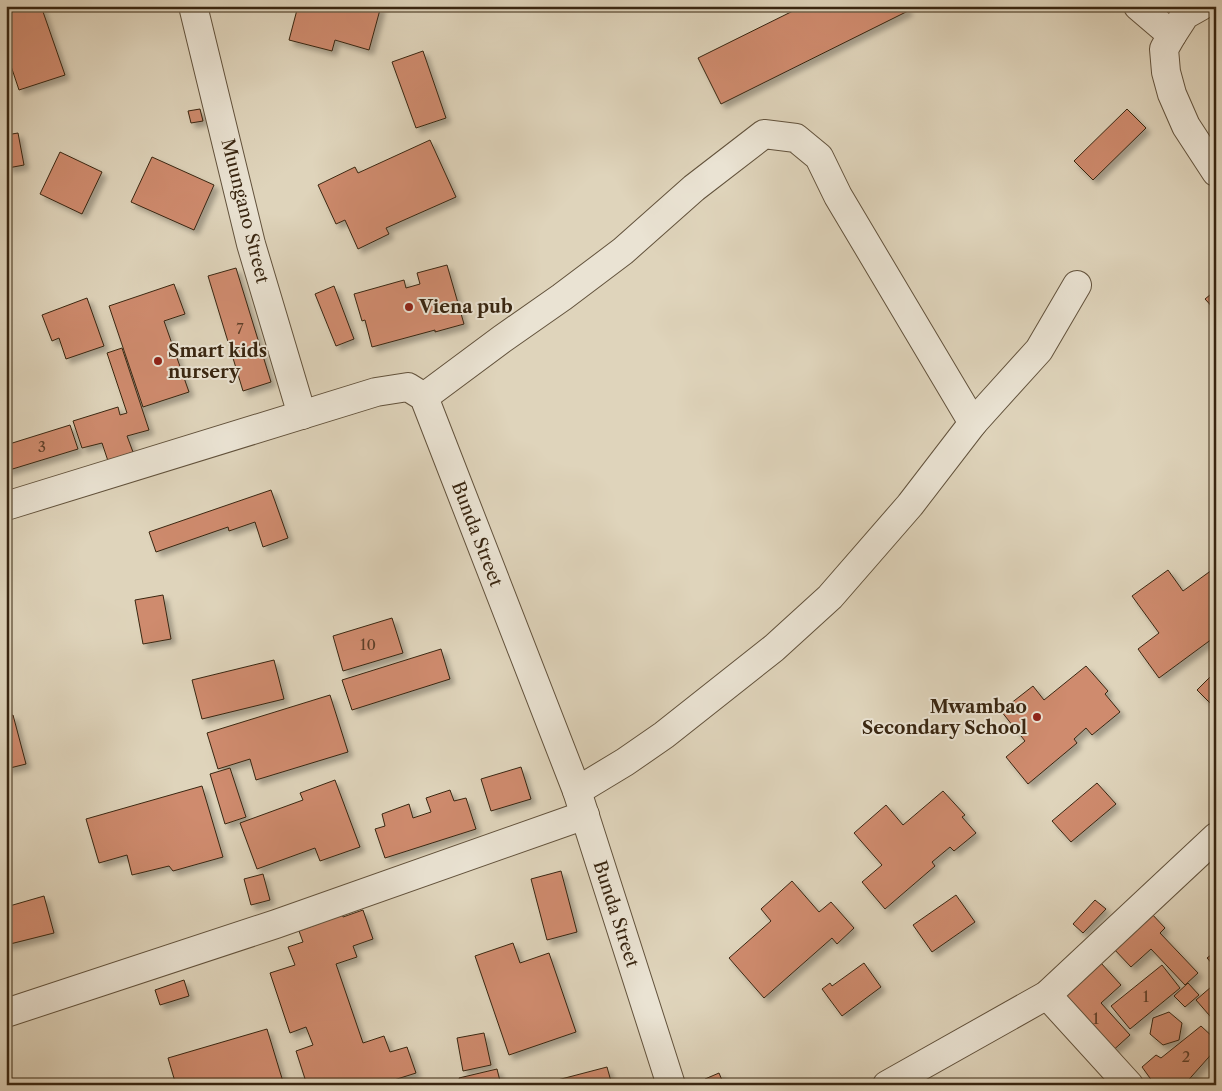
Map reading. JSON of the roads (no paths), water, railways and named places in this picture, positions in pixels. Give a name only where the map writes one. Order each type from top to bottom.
[{"type":"street","name":"Muungano Street","points":[[193,6],[251,244],[302,415]]},
{"type":"street","points":[[1138,6],[1172,35]]},
{"type":"street","points":[[1201,6],[1186,15],[1164,49],[1166,72],[1172,94],[1186,126],[1216,172]]},
{"type":"street","points":[[6,506],[376,392],[408,387],[424,397],[623,251],[694,188],[764,134],[796,138],[819,157],[838,196],[973,424]]},
{"type":"street","points":[[6,1013],[276,924],[581,802],[626,762],[664,735],[788,635],[830,597],[910,505],[973,424],[1039,350],[1076,285]]},
{"type":"street","name":"Bunda Street","points":[[424,397],[581,802],[671,1085]]},
{"type":"street","points":[[887,1085],[1047,995],[1216,836]]},
{"type":"street","points":[[1047,995],[1129,1085]]},
{"type":"place","name":"Viena pub","points":[[409,307]]},
{"type":"place","name":"Smart kids nursery","points":[[158,361]]},
{"type":"place","name":"Mwambao Secondary School","points":[[1037,717]]}]
